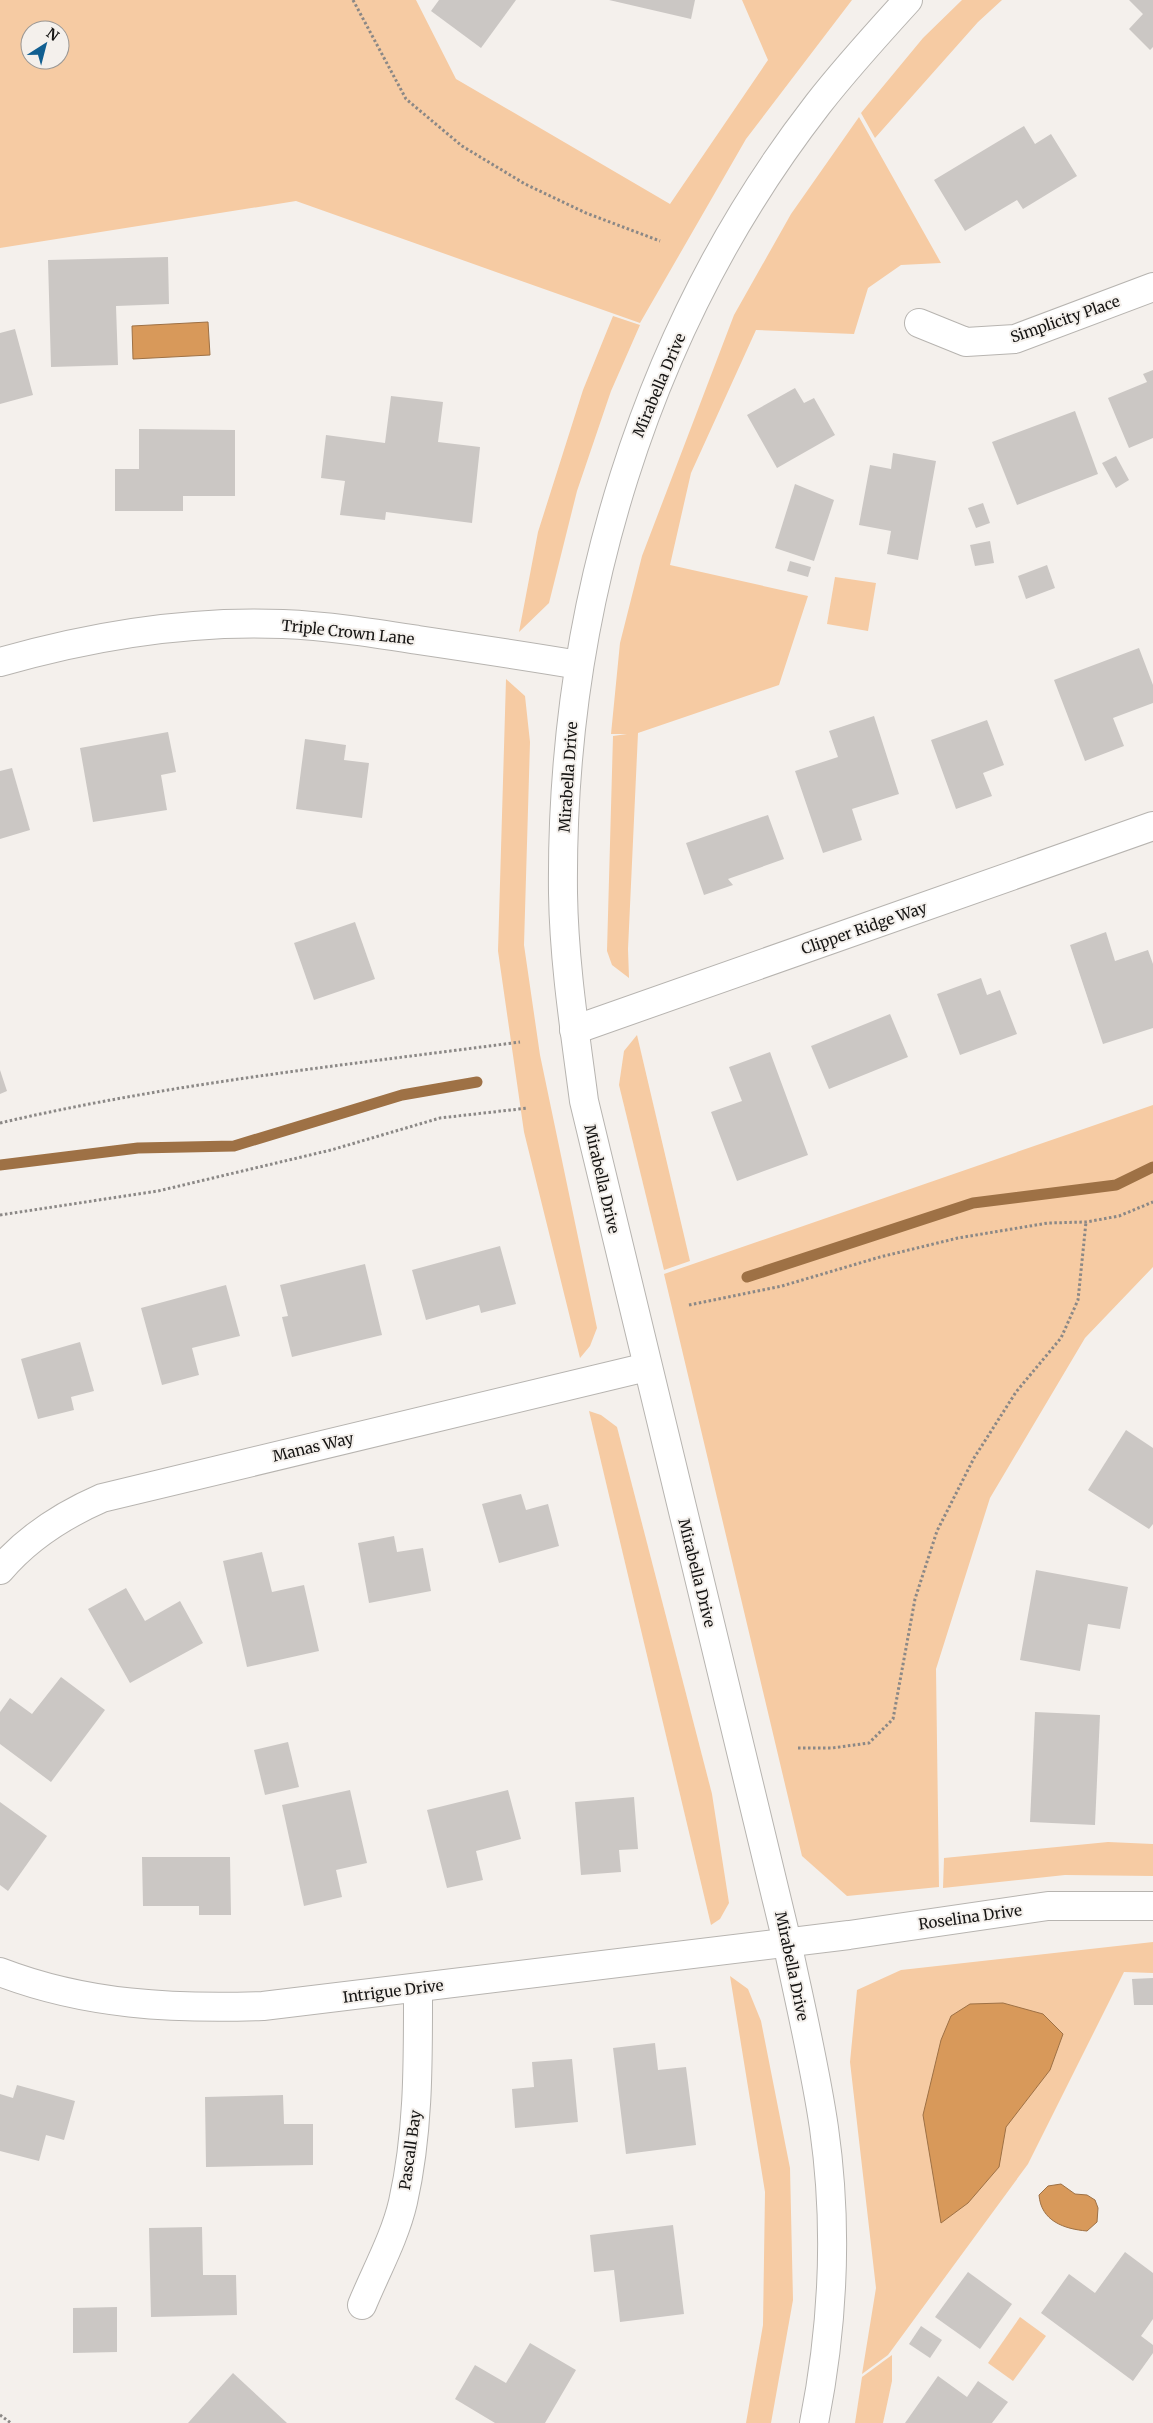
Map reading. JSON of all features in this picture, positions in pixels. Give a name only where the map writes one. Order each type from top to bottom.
[{"type":"street","name":"Mirabella Drive","points":[[814,2423],[828,2327],[832,2260],[831,2193],[824,2130],[814,2071],[787,1942],[584,1101],[566,963],[563,833],[566,776],[579,665],[590,601],[605,540],[646,411],[675,345],[740,220],[817,106],[861,51],[908,0]]},
{"type":"street","name":"Simplicity Place","points":[[919,323],[966,342],[1015,339],[1153,287]]},
{"type":"street","name":"Triple Crown Lane","points":[[0,662],[72,644],[124,634],[220,625],[282,624],[335,628],[579,665]]},
{"type":"street","name":"Clipper Ridge Way","points":[[574,1030],[1153,826]]},
{"type":"street","name":"Manas Way","points":[[0,1570],[23,1546],[46,1528],[72,1511],[102,1498],[647,1368]]},
{"type":"street","name":"Roselina Drive","points":[[787,1942],[1048,1906],[1153,1906]]},
{"type":"street","name":"Intrigue Drive","points":[[0,1972],[68,1993],[132,2004],[198,2008],[264,2006],[787,1942]]},
{"type":"street","name":"Pascall Bay","points":[[362,2305],[398,2217],[409,2167],[417,2090],[418,1988]]},
{"type":"path","points":[[353,0],[406,99],[462,146],[525,184],[586,213],[660,242]]},
{"type":"path","points":[[0,1123],[83,1103],[160,1091],[520,1042]]},
{"type":"path","points":[[0,1216],[32,1209],[158,1191],[331,1150],[440,1118],[528,1108]]},
{"type":"path","points":[[689,1306],[782,1286],[880,1257],[958,1238],[1048,1223],[1086,1222],[1120,1216],[1153,1202]]},
{"type":"path","points":[[798,1748],[832,1748],[869,1743],[893,1719],[915,1599],[938,1531],[974,1458],[1011,1400],[1062,1338],[1078,1300],[1086,1222]]},
{"type":"path","points":[[0,2415],[11,2423]]},
{"type":"shaded area","points":[[0,0],[416,0],[456,79],[670,204],[768,60],[742,0],[852,0],[746,139],[640,323],[296,201],[0,248]]},
{"type":"shaded area","points":[[962,0],[1002,0],[978,22],[875,138],[861,113],[923,38]]},
{"type":"shaded area","points":[[859,117],[941,263],[901,265],[868,288],[854,334],[756,330],[691,473],[670,565],[808,596],[779,685],[638,733],[628,949],[629,978],[612,965],[607,951],[613,736],[627,734],[611,734],[620,643],[642,556],[734,315],[791,214]]},
{"type":"shaded area","points":[[613,316],[640,325],[611,391],[577,491],[549,603],[519,632],[538,532],[583,390]]},
{"type":"shaded area","points":[[208,322],[210,355],[133,359],[132,326]]},
{"type":"shaded area","points":[[835,577],[876,583],[868,631],[827,624]]},
{"type":"shaded area","points":[[506,679],[525,696],[530,742],[524,945],[540,1055],[597,1328],[590,1346],[580,1358],[524,1132],[498,951]]},
{"type":"shaded area","points":[[637,1035],[690,1261],[664,1270],[619,1085],[624,1051]]},
{"type":"shaded area","points":[[1153,1105],[1153,1267],[1085,1338],[990,1498],[936,1669],[939,1887],[847,1896],[802,1856],[664,1274]]},
{"type":"shaded area","points":[[589,1411],[601,1415],[617,1427],[712,1794],[729,1903],[720,1919],[711,1925]]},
{"type":"shaded area","points":[[1108,1842],[1153,1844],[1153,1876],[1065,1875],[943,1888],[944,1858]]},
{"type":"shaded area","points":[[1153,1942],[1153,1973],[1124,1972],[1028,2164],[888,2355],[862,2374],[876,2288],[850,2062],[857,1990],[901,1970]]},
{"type":"shaded area","points":[[730,1976],[748,1989],[761,2021],[790,2168],[793,2300],[771,2423],[746,2423],[763,2325],[765,2192]]},
{"type":"shaded area","points":[[1003,2003],[1043,2014],[1063,2034],[1050,2070],[1006,2127],[999,2167],[968,2203],[941,2223],[923,2115],[941,2040],[951,2016],[970,2004]]},
{"type":"shaded area","points":[[1061,2184],[1075,2194],[1087,2195],[1095,2200],[1098,2208],[1097,2222],[1087,2231],[1062,2226],[1044,2211],[1039,2195],[1048,2186]]},
{"type":"shaded area","points":[[1020,2317],[1046,2336],[1013,2381],[988,2363]]},
{"type":"shaded area","points":[[892,2355],[892,2381],[883,2423],[855,2423],[862,2377]]},
{"type":"building","points":[[439,0],[516,0],[481,48],[431,11]]},
{"type":"building","points":[[609,0],[695,0],[691,19]]},
{"type":"building","points":[[1129,0],[1153,0],[1153,47],[1150,50],[1129,29],[1143,14]]},
{"type":"building","points":[[1024,126],[1035,144],[1051,134],[1077,176],[1023,209],[1017,200],[965,231],[934,180]]},
{"type":"building","points":[[168,257],[169,304],[116,306],[118,365],[51,367],[48,260]]},
{"type":"building","points":[[15,329],[33,395],[0,404],[0,333]]},
{"type":"building","points":[[1153,370],[1153,438],[1129,448],[1108,398],[1147,382],[1143,374]]},
{"type":"building","points":[[795,388],[804,403],[814,398],[835,435],[777,468],[747,415]]},
{"type":"building","points":[[391,396],[443,402],[438,442],[480,447],[472,523],[386,512],[385,520],[340,515],[345,481],[321,478],[326,435],[385,443]]},
{"type":"building","points":[[1075,411],[1098,474],[1017,505],[992,442]]},
{"type":"building","points":[[139,429],[235,430],[235,496],[183,496],[183,511],[115,511],[115,469],[139,469]]},
{"type":"building","points":[[893,453],[936,461],[918,560],[887,554],[891,531],[859,525],[870,465],[891,469]]},
{"type":"building","points":[[1116,456],[1129,480],[1116,488],[1102,463]]},
{"type":"building","points":[[795,484],[834,500],[814,561],[775,548]]},
{"type":"building","points":[[983,503],[990,523],[976,528],[968,508]]},
{"type":"building","points":[[990,541],[994,563],[975,566],[970,545]]},
{"type":"building","points":[[790,561],[811,567],[808,577],[787,571]]},
{"type":"building","points":[[1047,565],[1055,588],[1026,599],[1018,576]]},
{"type":"building","points":[[1139,648],[1153,685],[1153,703],[1113,718],[1124,746],[1085,761],[1054,680]]},
{"type":"building","points":[[874,716],[899,794],[852,809],[862,840],[823,853],[795,771],[838,757],[829,731]]},
{"type":"building","points":[[987,720],[1004,765],[983,773],[992,796],[956,809],[931,740]]},
{"type":"building","points":[[168,732],[176,772],[161,775],[167,810],[93,822],[80,748]]},
{"type":"building","points":[[305,739],[346,745],[344,760],[369,763],[362,818],[296,809]]},
{"type":"building","points":[[12,768],[30,830],[0,839],[0,771]]},
{"type":"building","points":[[768,815],[784,859],[728,879],[733,885],[704,895],[686,843]]},
{"type":"building","points":[[355,922],[375,979],[314,1000],[294,943]]},
{"type":"building","points":[[1106,932],[1115,961],[1148,950],[1153,964],[1153,1028],[1103,1044],[1070,945]]},
{"type":"building","points":[[981,978],[987,995],[1000,990],[1017,1034],[960,1055],[937,994]]},
{"type":"building","points":[[890,1014],[908,1057],[829,1089],[811,1046]]},
{"type":"building","points":[[770,1052],[808,1155],[737,1181],[711,1112],[742,1101],[729,1067]]},
{"type":"building","points":[[0,1070],[7,1091],[0,1094]]},
{"type":"building","points":[[500,1246],[516,1304],[481,1313],[479,1305],[426,1320],[412,1270]]},
{"type":"building","points":[[365,1264],[382,1335],[292,1357],[282,1317],[288,1316],[280,1285]]},
{"type":"building","points":[[226,1285],[240,1336],[192,1348],[199,1375],[162,1385],[141,1308]]},
{"type":"building","points":[[80,1342],[94,1391],[71,1397],[74,1410],[38,1419],[21,1359]]},
{"type":"building","points":[[1126,1430],[1153,1448],[1153,1524],[1149,1529],[1088,1490]]},
{"type":"building","points":[[521,1494],[526,1510],[548,1504],[559,1546],[499,1563],[482,1504]]},
{"type":"building","points":[[394,1536],[397,1552],[423,1548],[431,1591],[369,1603],[358,1543]]},
{"type":"building","points":[[262,1552],[272,1592],[304,1585],[319,1651],[247,1667],[223,1561]]},
{"type":"building","points":[[1036,1570],[1128,1587],[1120,1629],[1088,1624],[1080,1671],[1020,1660]]},
{"type":"building","points":[[126,1588],[145,1621],[180,1601],[203,1643],[130,1683],[88,1609]]},
{"type":"building","points":[[61,1677],[105,1710],[51,1782],[0,1744],[0,1712],[10,1698],[32,1714]]},
{"type":"building","points":[[1035,1712],[1100,1715],[1095,1825],[1030,1822]]},
{"type":"building","points":[[288,1742],[299,1787],[265,1795],[254,1750]]},
{"type":"building","points":[[350,1790],[367,1863],[336,1870],[342,1897],[304,1906],[282,1805]]},
{"type":"building","points":[[508,1790],[521,1839],[476,1851],[483,1880],[447,1888],[427,1810]]},
{"type":"building","points":[[634,1797],[638,1849],[619,1850],[621,1872],[581,1875],[575,1802]]},
{"type":"building","points":[[0,1802],[47,1836],[8,1891],[0,1885]]},
{"type":"building","points":[[142,1857],[230,1857],[231,1915],[199,1915],[199,1906],[143,1906]]},
{"type":"building","points":[[1153,1978],[1153,2005],[1134,2005],[1132,1979]]},
{"type":"building","points":[[655,2043],[658,2070],[686,2067],[696,2145],[626,2154],[613,2048]]},
{"type":"building","points":[[572,2059],[578,2122],[515,2128],[512,2089],[534,2087],[532,2062]]},
{"type":"building","points":[[17,2085],[75,2101],[64,2140],[46,2135],[39,2161],[0,2151],[0,2094],[13,2098]]},
{"type":"building","points":[[283,2095],[284,2124],[313,2124],[313,2165],[206,2167],[205,2097]]},
{"type":"building","points":[[673,2225],[684,2314],[620,2322],[614,2270],[594,2272],[590,2235]]},
{"type":"building","points":[[202,2227],[203,2275],[236,2275],[237,2315],[151,2317],[149,2228]]},
{"type":"building","points":[[1125,2252],[1153,2273],[1153,2319],[1141,2336],[1153,2345],[1153,2353],[1133,2381],[1041,2313],[1069,2274],[1095,2293]]},
{"type":"building","points":[[968,2272],[1012,2304],[980,2349],[935,2317]]},
{"type":"building","points":[[117,2307],[117,2352],[73,2353],[73,2308]]},
{"type":"building","points":[[921,2326],[942,2340],[930,2358],[909,2344]]},
{"type":"building","points":[[530,2343],[576,2370],[545,2423],[495,2423],[455,2399],[475,2365],[506,2383]]},
{"type":"building","points":[[233,2373],[287,2423],[188,2423]]},
{"type":"building","points":[[938,2376],[967,2397],[978,2381],[1008,2402],[992,2423],[905,2423]]},
{"type":"waterway","points":[[0,1165],[138,1148],[234,1146],[402,1095],[477,1082]]},
{"type":"waterway","points":[[747,1277],[973,1203],[1116,1185],[1153,1167]]}]
